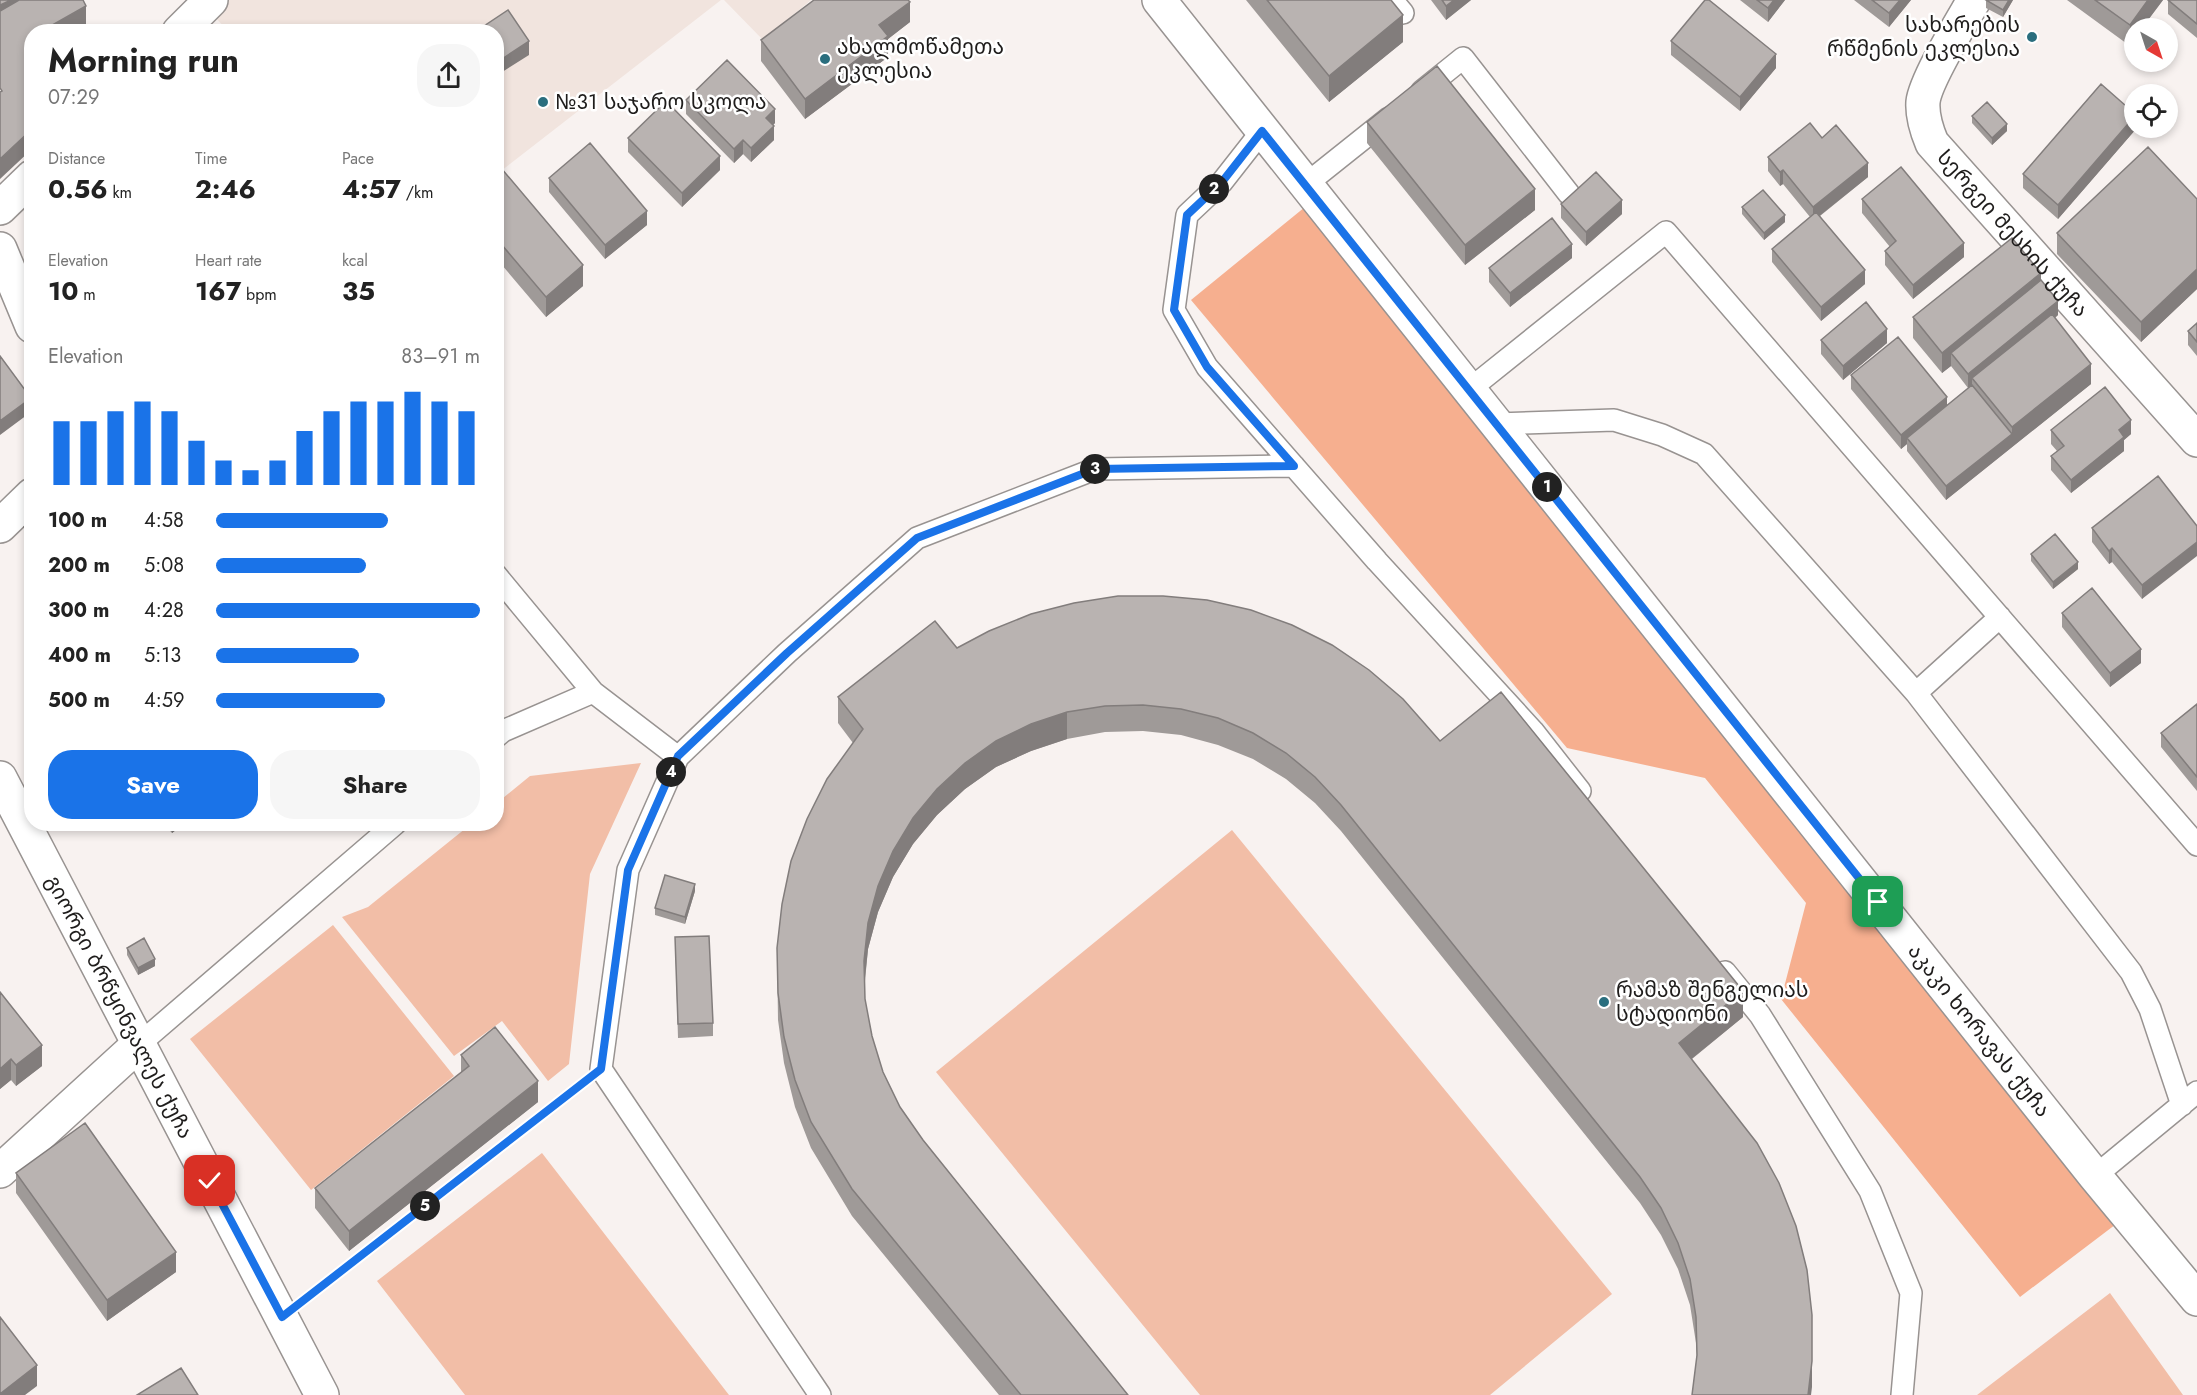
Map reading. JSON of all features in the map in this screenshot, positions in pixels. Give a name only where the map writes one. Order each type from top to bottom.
[{"type":"street","points":[[187,24],[211,0]]},
{"type":"street","name":"აკაკი ხორავას ქუჩა","points":[[1159,0],[2095,1176],[2197,1299]]},
{"type":"street","name":"სერგეი მესხის ქუჩა","points":[[1974,0],[1936,70],[1923,101],[1926,126],[1932,143],[2197,440]]},
{"type":"street","points":[[0,208],[24,185]]},
{"type":"street","points":[[0,249],[24,307]]},
{"type":"street","points":[[0,526],[24,503]]},
{"type":"street","name":"გიორგი ბრწყინვალეს ქუჩა","points":[[0,778],[24,825]]},
{"type":"street","name":"გიორგი ბრწყინვალეს ქუჩა","points":[[27,831],[137,1046],[322,1395]]},
{"type":"street","points":[[0,1171],[137,1046]]},
{"type":"lane","points":[[1305,185],[1463,58],[1569,194]]},
{"type":"lane","points":[[1262,131],[1222,182],[1187,215],[1174,310],[1207,367],[1533,731],[1591,804]]},
{"type":"lane","points":[[1470,389],[1666,232],[2197,845]]},
{"type":"lane","points":[[1497,424],[1614,420],[1662,435],[1704,454],[1916,693],[2131,972],[2150,1009],[2189,1099],[2095,1176]]},
{"type":"lane","points":[[820,1395],[601,1069],[628,870],[678,756],[787,653],[917,538],[1095,469],[1294,466]]},
{"type":"lane","points":[[504,584],[592,692],[678,756]]},
{"type":"lane","points":[[1916,693],[2000,617]]},
{"type":"lane","points":[[504,731],[592,692]]},
{"type":"lane","points":[[137,1046],[387,831]]},
{"type":"lane","points":[[1716,960],[1760,1015],[1870,1191],[1911,1293],[1902,1395]]},
{"type":"path","points":[[282,1317],[601,1069]]},
{"type":"shaded area","name":"№31 საჯარო სკოლა","points":[[228,0],[721,0],[504,169],[504,24],[221,24],[213,15]]},
{"type":"shaded area","name":"№31 საჯარო სკოლა","points":[[724,0],[811,0],[763,40]]},
{"type":"shaded area","points":[[1305,207],[2128,1215],[2020,1297],[1781,999],[1806,903],[1705,778],[1567,748],[1191,300]]},
{"type":"shaded area","points":[[641,763],[590,874],[569,1064],[548,1081],[502,1021],[454,1056],[342,917],[368,907],[462,831],[504,831],[504,797],[530,776]]},
{"type":"shaded area","points":[[1232,830],[1612,1294],[1490,1395],[1200,1395],[936,1072]]},
{"type":"shaded area","points":[[333,925],[454,1076],[311,1190],[190,1039]]},
{"type":"shaded area","points":[[542,1153],[729,1395],[465,1395],[377,1281]]},
{"type":"shaded area","points":[[2110,1293],[2183,1395],[1977,1395]]},
{"type":"building","points":[[0,0],[11,0],[0,5]]},
{"type":"building","points":[[19,0],[83,0],[86,6],[54,24],[24,24],[24,136],[0,159],[0,92],[2,91],[0,88],[0,11]]},
{"type":"building","name":"ახალმოწამეთა ეკლესია","points":[[814,0],[908,0],[910,2],[879,25],[888,36],[805,99],[761,40]]},
{"type":"building","points":[[1267,0],[1391,0],[1403,15],[1329,76]]},
{"type":"building","points":[[1442,0],[1454,0],[1446,6]]},
{"type":"building","points":[[1705,0],[1709,0],[1776,54],[1740,97],[1671,41]]},
{"type":"building","points":[[1757,0],[1774,0],[1768,8]]},
{"type":"building","points":[[1872,0],[1900,0],[1889,13]]},
{"type":"building","points":[[1986,0],[2009,0],[2003,10]]},
{"type":"building","points":[[2095,0],[2148,0],[2135,18],[2124,18],[2124,21]]},
{"type":"building","points":[[2168,0],[2197,0],[2197,24]]},
{"type":"building","points":[[508,10],[529,41],[504,58],[504,24],[487,24]]},
{"type":"building","points":[[727,60],[775,109],[766,118],[774,126],[751,148],[743,140],[734,149],[686,100]]},
{"type":"building","points":[[1437,66],[1535,189],[1465,245],[1367,122]]},
{"type":"building","points":[[2101,84],[2124,104],[2124,129],[2058,205],[2023,174]]},
{"type":"building","points":[[666,101],[720,156],[682,193],[628,138]]},
{"type":"building","points":[[1987,102],[2007,124],[1992,138],[1972,116]]},
{"type":"building","points":[[1810,123],[1822,138],[1836,125],[1868,163],[1813,207],[1783,170],[1780,172],[1768,157]]},
{"type":"building","points":[[590,143],[647,211],[605,245],[549,178]]},
{"type":"building","points":[[2148,147],[2197,199],[2197,269],[2141,322],[2057,233]]},
{"type":"building","points":[[1901,167],[1964,243],[1913,285],[1885,251],[1896,241],[1862,199]]},
{"type":"building","points":[[504,171],[583,265],[546,297],[504,247]]},
{"type":"building","points":[[1596,172],[1622,200],[1586,232],[1561,204]]},
{"type":"building","points":[[1763,190],[1785,215],[1764,233],[1742,207]]},
{"type":"building","points":[[1816,212],[1865,270],[1821,307],[1772,249]]},
{"type":"building","points":[[1552,218],[1572,244],[1510,293],[1489,268]]},
{"type":"building","points":[[2012,238],[2041,273],[1942,353],[1913,317]]},
{"type":"building","points":[[2041,280],[2058,301],[1968,374],[1951,353]]},
{"type":"building","points":[[1866,302],[1887,329],[1843,366],[1821,340]]},
{"type":"building","points":[[2052,314],[2091,364],[2012,427],[1972,378]]},
{"type":"building","points":[[2197,323],[2197,342],[2188,331]]},
{"type":"building","points":[[1898,337],[1947,397],[1901,435],[1851,375]]},
{"type":"building","points":[[0,356],[24,389],[24,403],[0,421]]},
{"type":"building","points":[[1972,385],[2012,434],[1946,486],[1907,438]]},
{"type":"building","points":[[2105,387],[2131,420],[2119,430],[2124,437],[2071,480],[2051,456],[2064,446],[2051,430]]},
{"type":"building","points":[[2158,476],[2197,526],[2197,542],[2142,585],[2112,548],[2109,551],[2092,528]]},
{"type":"building","points":[[2055,534],[2078,562],[2053,582],[2031,554]]},
{"type":"building","points":[[2092,588],[2141,649],[2110,673],[2062,613]]},
{"type":"building","name":"რამაზ შენგელიას სტადიონი","points":[[1118,596],[1163,596],[1207,600],[1251,610],[1292,625],[1332,645],[1369,670],[1403,699],[1440,741],[1501,692],[1743,991],[1679,1043],[1757,1143],[1779,1183],[1796,1226],[1807,1270],[1812,1315],[1812,1361],[1808,1395],[1692,1395],[1697,1355],[1696,1317],[1690,1279],[1678,1243],[1661,1208],[1640,1177],[1341,805],[1315,777],[1286,753],[1253,733],[1218,718],[1181,709],[1143,705],[1105,706],[1067,712],[1031,724],[996,741],[965,763],[937,789],[913,818],[893,851],[878,886],[868,923],[864,961],[865,999],[872,1036],[883,1072],[900,1107],[923,1140],[1128,1395],[1021,1395],[852,1189],[811,1122],[795,1080],[784,1037],[778,993],[777,948],[782,904],[791,861],[807,819],[827,779],[863,729],[838,697],[935,621],[957,648],[989,631],[1031,614],[1074,603]]},
{"type":"building","points":[[2197,704],[2197,777],[2161,733]]},
{"type":"building","points":[[665,875],[695,884],[685,917],[655,908]]},
{"type":"building","points":[[709,936],[713,1023],[678,1024],[675,937]]},
{"type":"building","points":[[144,938],[155,959],[138,968],[127,948]]},
{"type":"building","points":[[0,992],[42,1045],[16,1065],[11,1059],[0,1069]]},
{"type":"building","points":[[495,1027],[538,1081],[349,1231],[315,1188],[469,1066],[461,1055]]},
{"type":"building","points":[[85,1123],[176,1252],[107,1300],[16,1173]]},
{"type":"building","points":[[0,1317],[37,1365],[0,1394]]},
{"type":"building","points":[[181,1368],[198,1395],[137,1395]]},
{"type":"place","name":"სახარების რწმენის ეკლესია","points":[[2032,37]]},
{"type":"place","name":"ახალმოწამეთა ეკლესია","points":[[825,59]]},
{"type":"place","name":"№31 საჯარო სკოლა","points":[[543,102]]},
{"type":"place","name":"რამაზ შენგელიას სტადიონი","points":[[1604,1002]]},
{"type":"route","points":[[210,1181],[282,1317],[601,1069],[628,870],[678,756],[787,653],[917,538],[1095,469],[1294,466],[1207,367],[1174,310],[1187,215],[1222,182],[1262,131],[1878,902]]}]
